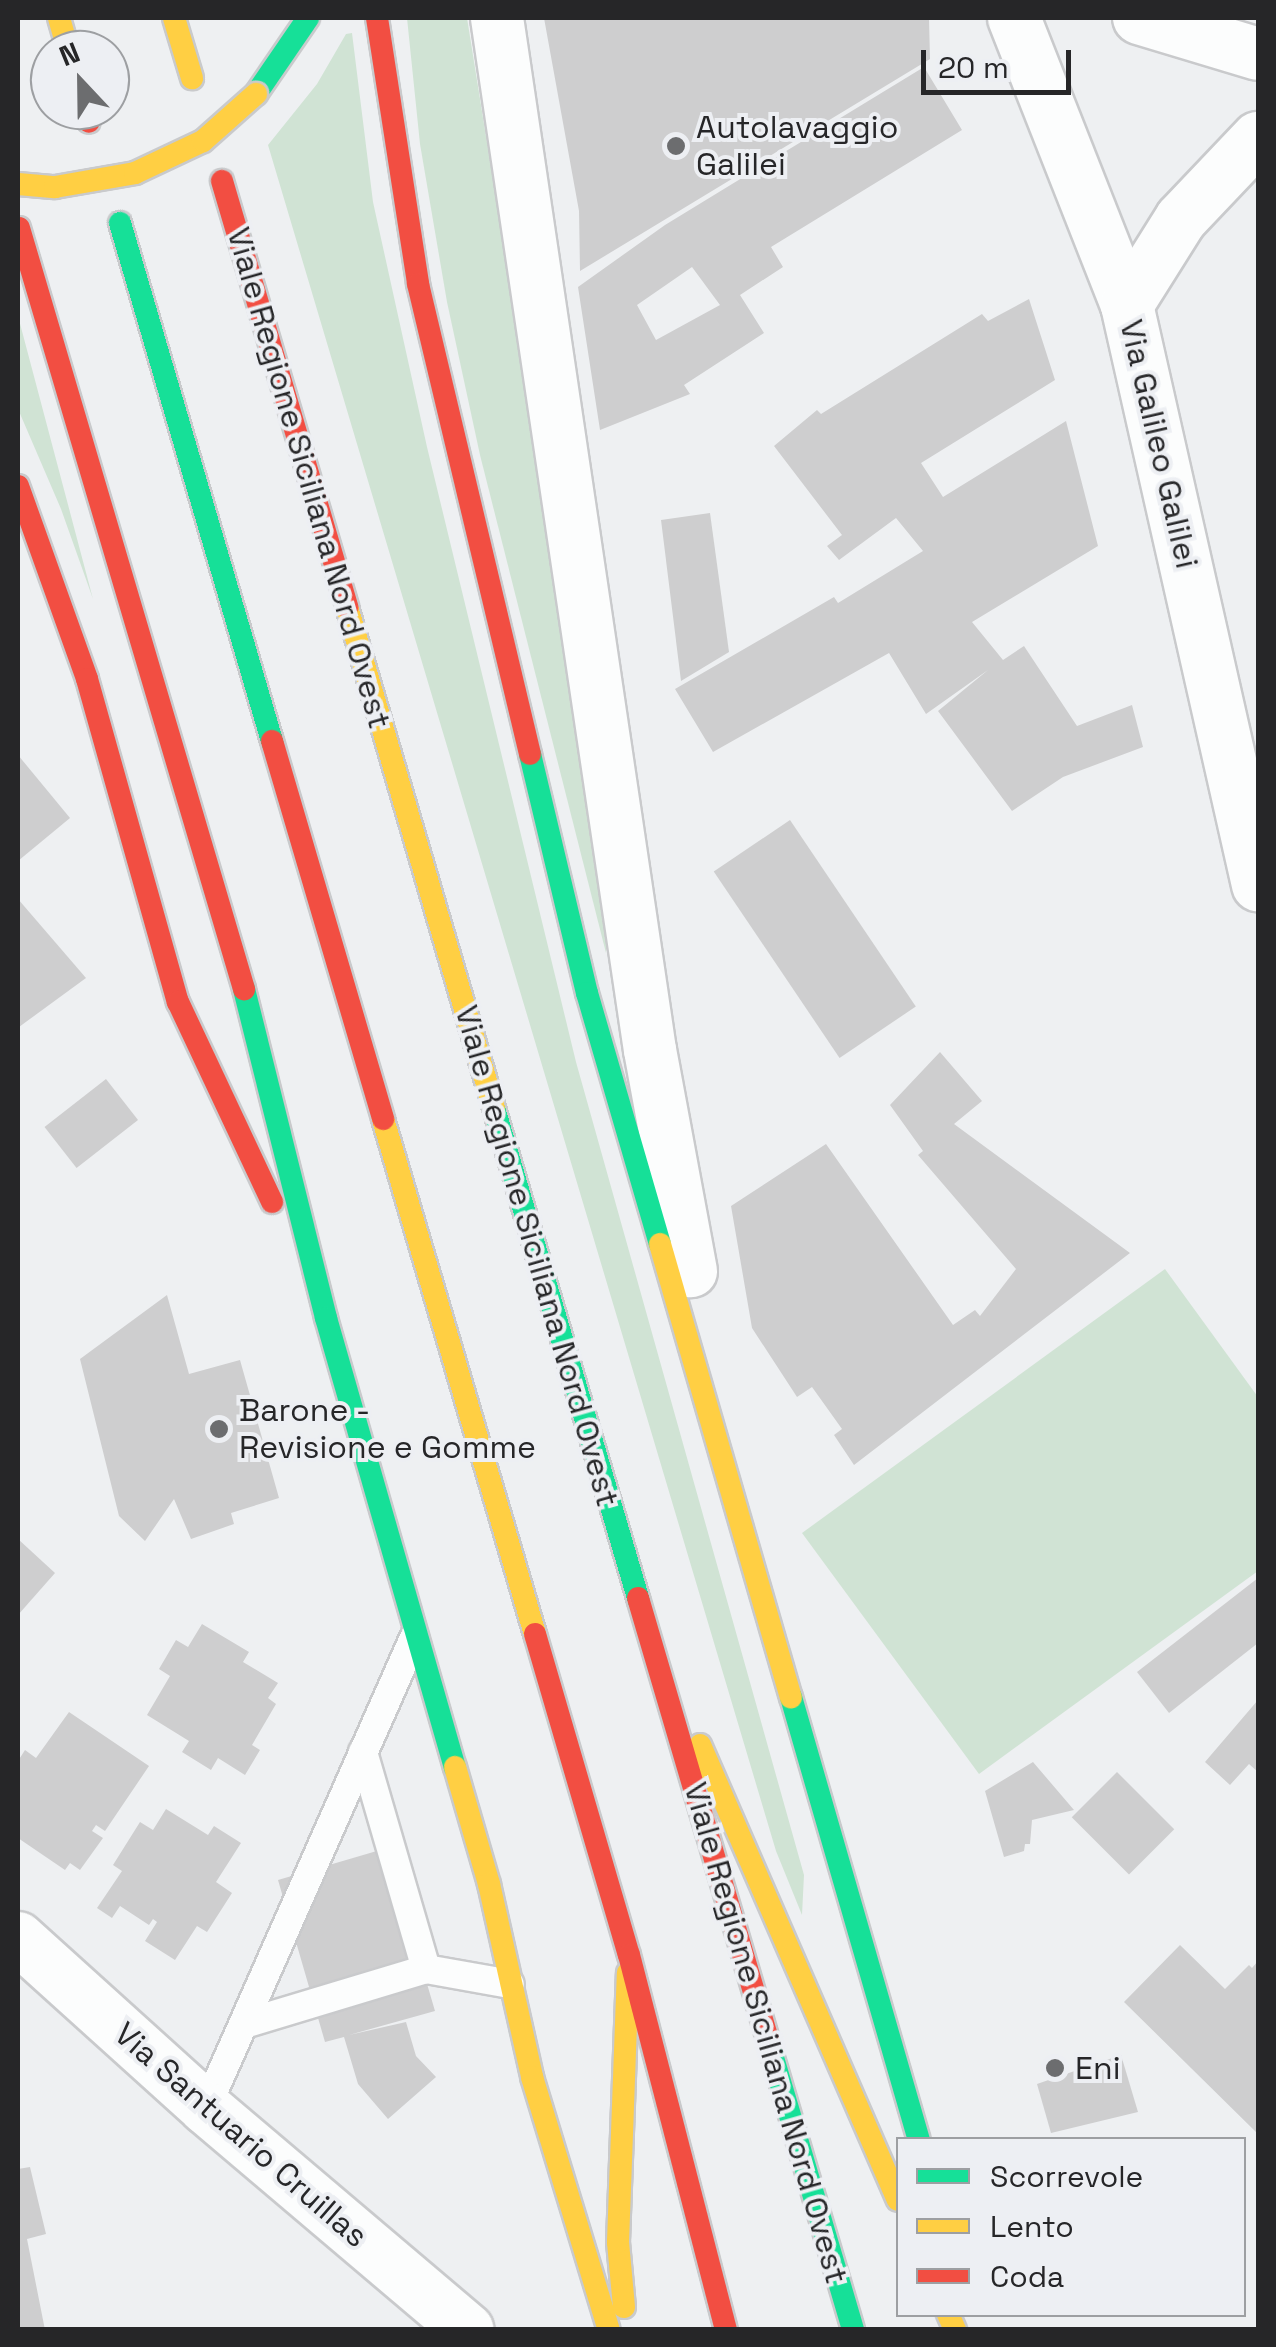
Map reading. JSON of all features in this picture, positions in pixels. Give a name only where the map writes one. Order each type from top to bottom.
[{"type":"street","points":[[174,18],[192,78]]},
{"type":"street","points":[[18,184],[69,186],[134,174],[203,142],[256,94],[308,18]]},
{"type":"street","points":[[377,18],[418,284],[586,993],[918,2137]]},
{"type":"street","points":[[497,18],[672,1184],[770,1629]]},
{"type":"street","name":"Via Galileo Galilei","points":[[1014,18],[1127,305],[1256,863]]},
{"type":"street","points":[[1139,18],[1258,54]]},
{"type":"street","points":[[1127,305],[1181,219],[1258,138]]},
{"type":"street","name":"Viale Regione Siciliana Nord Ovest","points":[[222,181],[853,2330]]},
{"type":"street","points":[[120,224],[629,1956],[726,2330]]},
{"type":"street","points":[[19,228],[244,992],[326,1318],[489,1884],[542,2113],[609,2330]]},
{"type":"street","points":[[18,486],[87,679],[178,1002],[326,1318]]},
{"type":"street","points":[[638,1604],[896,2195]]},
{"type":"street","name":"Via Santuario Cruillas","points":[[18,1938],[206,2108],[468,2330]]},
{"type":"street","points":[[627,2330],[618,2242],[629,1956]]},
{"type":"lane","points":[[206,2108],[416,1632]]},
{"type":"lane","points":[[363,1752],[426,1969]]},
{"type":"lane","points":[[244,2024],[426,1969],[510,1984]]},
{"type":"green space","points":[[407,18],[467,18],[609,902],[606,953],[480,455],[447,302],[420,144]]},
{"type":"green space","points":[[352,33],[373,202],[427,447],[576,1062],[804,1875],[802,1915],[776,1851],[268,145],[317,84],[346,34]]},
{"type":"green space","points":[[18,316],[93,599],[61,509],[18,409]]},
{"type":"green space","points":[[1165,1269],[1258,1397],[1258,1571],[979,1774],[802,1533]]},
{"type":"building","name":"Autolavaggio Galilei","points":[[544,18],[929,18],[930,59],[580,271],[579,211]]},
{"type":"building","points":[[924,67],[962,130],[771,247],[783,267],[740,295],[764,333],[684,385],[690,394],[600,430],[578,287],[665,225]],"holes":[[[692,267],[720,305],[656,340],[637,305]]]},
{"type":"building","points":[[1029,299],[1055,380],[921,463],[943,497],[1066,421],[1098,546],[972,622],[1003,660],[1024,646],[1077,726],[1132,705],[1143,747],[1063,777],[1012,811],[938,711],[988,670],[926,714],[889,653],[713,752],[675,689],[834,597],[838,603],[923,551],[896,518],[839,560],[827,546],[842,535],[774,446],[817,410],[821,414],[982,314],[988,321]]},
{"type":"building","points":[[710,513],[729,652],[681,681],[661,520]]},
{"type":"building","points":[[18,755],[70,818],[18,861]]},
{"type":"building","points":[[790,820],[916,1007],[840,1058],[714,871]]},
{"type":"building","points":[[18,899],[86,978],[19,1027],[18,1025]]},
{"type":"building","points":[[940,1052],[982,1101],[954,1124],[1130,1253],[854,1465],[834,1435],[842,1429],[812,1387],[797,1397],[752,1328],[731,1206],[826,1144],[953,1325],[975,1310],[980,1316],[1016,1269],[918,1155],[923,1151],[890,1105]]},
{"type":"building","points":[[106,1079],[138,1120],[77,1168],[45,1127]]},
{"type":"building","points":[[167,1295],[189,1374],[240,1360],[279,1498],[231,1513],[234,1524],[191,1539],[174,1499],[145,1541],[119,1516],[80,1359]]},
{"type":"building","points":[[18,1539],[55,1573],[18,1615]]},
{"type":"building","points":[[1258,1578],[1258,1643],[1169,1713],[1137,1672]]},
{"type":"building","points":[[202,1624],[249,1652],[243,1662],[278,1683],[268,1698],[276,1704],[252,1745],[260,1750],[245,1775],[218,1758],[211,1770],[182,1752],[189,1741],[147,1715],[170,1676],[159,1669],[176,1640],[188,1647]]},
{"type":"building","points":[[1258,1700],[1258,1772],[1249,1764],[1230,1785],[1205,1762]]},
{"type":"building","points":[[69,1712],[149,1766],[105,1831],[96,1825],[92,1831],[103,1838],[80,1870],[70,1863],[65,1870],[18,1838],[18,1761],[25,1750],[36,1758]]},
{"type":"building","points":[[1033,1762],[1074,1810],[1032,1820],[1030,1844],[1025,1844],[1024,1851],[1004,1857],[985,1791]]},
{"type":"building","points":[[1117,1772],[1174,1829],[1129,1875],[1072,1817]]},
{"type":"building","points":[[166,1809],[208,1835],[214,1826],[241,1843],[216,1882],[232,1893],[207,1932],[197,1926],[175,1960],[145,1941],[157,1922],[153,1919],[149,1925],[120,1906],[112,1918],[97,1908],[122,1871],[113,1865],[140,1822],[153,1830]]},
{"type":"building","points":[[387,1848],[435,2011],[349,2035],[406,2022],[416,2056],[436,2077],[388,2119],[358,2084],[344,2037],[325,2042],[278,1880]]},
{"type":"building","points":[[1180,1945],[1225,1989],[1258,1961],[1258,2134],[1124,2002]]},
{"type":"building","points":[[1121,2055],[1138,2112],[1051,2133],[1037,2084]]},
{"type":"building","points":[[30,2167],[46,2234],[27,2239],[45,2330],[18,2330],[18,2169]]},
{"type":"traffic: fast","points":[[256,94],[308,18]]},
{"type":"traffic: fast","points":[[120,223],[272,741]]},
{"type":"traffic: fast","points":[[530,754],[587,993],[660,1244]]},
{"type":"traffic: fast","points":[[244,989],[326,1318],[455,1767]]},
{"type":"traffic: fast","points":[[494,1108],[638,1598]]},
{"type":"traffic: fast","points":[[791,1697],[918,2137]]},
{"type":"traffic: fast","points":[[769,2044],[853,2330]]},
{"type":"traffic: slow","points":[[59,18],[62,30]]},
{"type":"traffic: slow","points":[[174,18],[192,78]]},
{"type":"traffic: slow","points":[[18,184],[55,187],[135,173],[203,141],[256,94]]},
{"type":"traffic: slow","points":[[347,607],[494,1108]]},
{"type":"traffic: slow","points":[[383,1119],[535,1634]]},
{"type":"traffic: slow","points":[[660,1244],[791,1697]]},
{"type":"traffic: slow","points":[[700,1745],[896,2195]]},
{"type":"traffic: slow","points":[[455,1767],[489,1884],[532,2077],[609,2330]]},
{"type":"traffic: slow","points":[[624,2307],[618,2242],[628,1973]]},
{"type":"traffic: slow","points":[[949,2317],[955,2330]]},
{"type":"traffic: jam","points":[[377,18],[418,284],[530,754]]},
{"type":"traffic: jam","points":[[222,181],[347,607]]},
{"type":"traffic: jam","points":[[19,228],[244,989]]},
{"type":"traffic: jam","points":[[18,486],[87,679],[178,1002],[272,1202]]},
{"type":"traffic: jam","points":[[272,741],[383,1119]]},
{"type":"traffic: jam","points":[[638,1598],[769,2044]]},
{"type":"traffic: jam","points":[[535,1634],[629,1955],[726,2330]]},
{"type":"place","name":"Autolavaggio Galilei","points":[[676,146]]},
{"type":"place","name":"Barone - Revisione e Gomme","points":[[219,1429]]},
{"type":"place","name":"Eni","points":[[1055,2068]]}]
